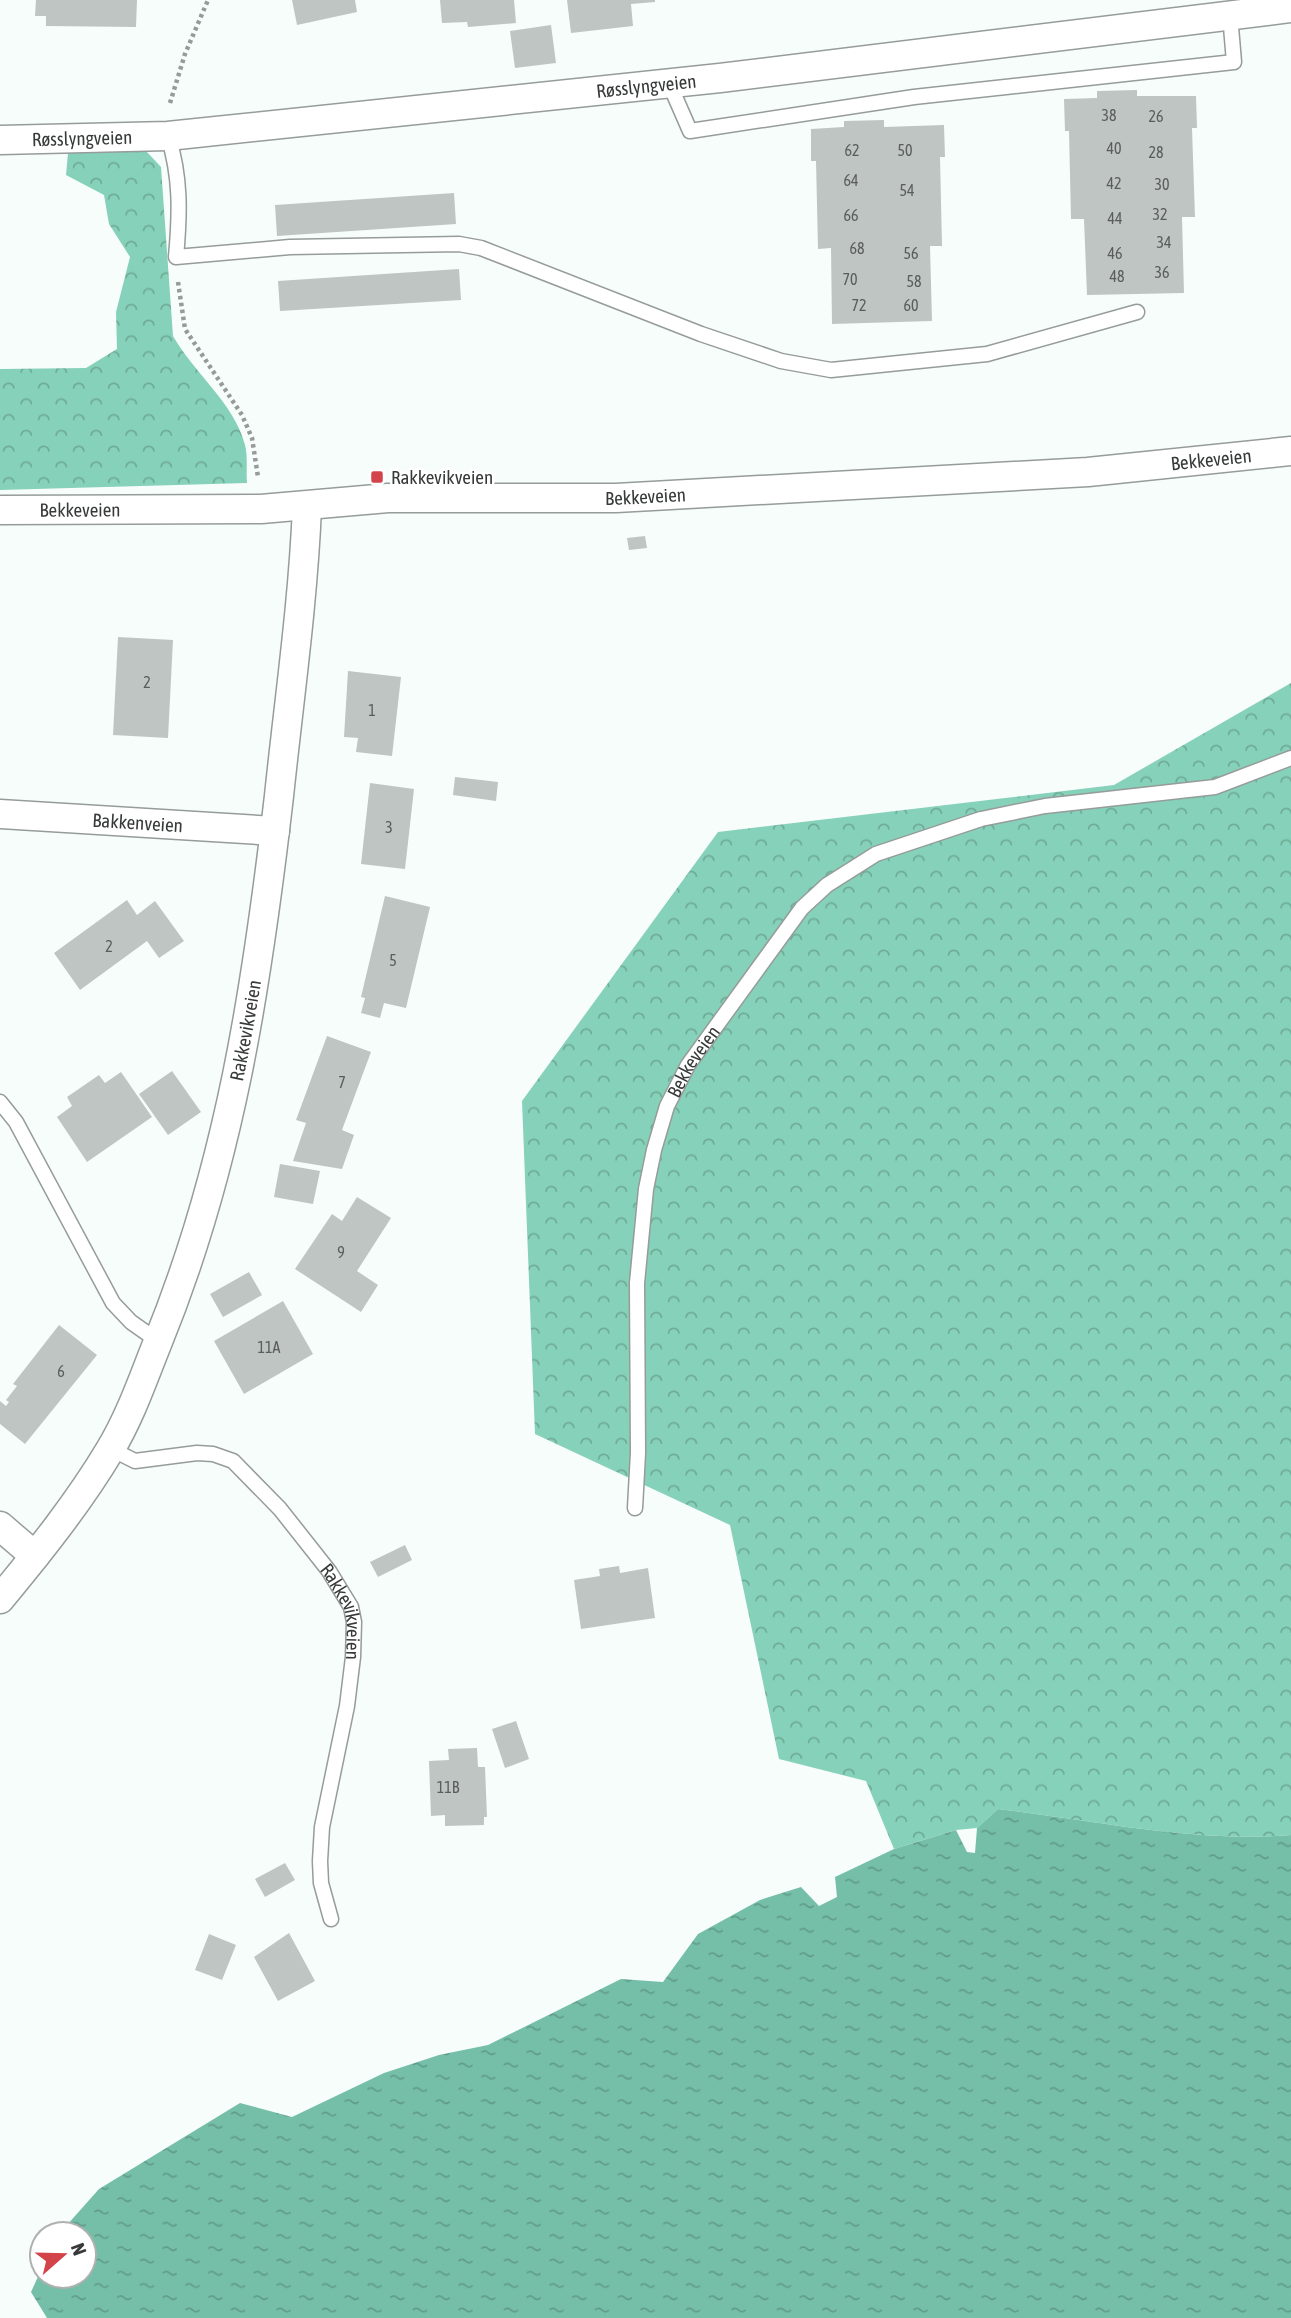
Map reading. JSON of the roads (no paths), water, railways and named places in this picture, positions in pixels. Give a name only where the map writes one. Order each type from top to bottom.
[{"type":"street","name":"Røsslyngveien","points":[[0,140],[168,135],[669,83],[1291,8]]},
{"type":"street","name":"Bekkeveien","points":[[0,510],[261,509],[387,498],[616,498],[1088,472],[1291,451]]},
{"type":"street","name":"Rakkevikveien","points":[[0,1599],[35,1556],[111,1449],[158,1341],[202,1226],[226,1137],[253,998],[275,831],[307,507]]},
{"type":"street","name":"Bakkenveien","points":[[0,814],[275,831]]},
{"type":"street","points":[[0,1526],[35,1556]]},
{"type":"lane","points":[[669,83],[690,131],[914,97],[1234,62],[1230,15]]},
{"type":"lane","points":[[168,135],[177,167],[181,203],[176,257],[290,247],[459,244],[481,248],[701,334],[781,361],[831,370],[987,354],[1137,312]]},
{"type":"lane","name":"Bekkeveien","points":[[635,1508],[638,1452],[637,1283],[646,1189],[654,1150],[667,1106],[688,1065],[802,908],[827,885],[876,854],[981,819],[1045,806],[1214,787],[1291,758]]},
{"type":"lane","points":[[0,1102],[16,1122],[113,1303],[131,1322],[158,1341]]},
{"type":"lane","name":"Rakkevikveien","points":[[111,1449],[135,1461],[197,1453],[213,1454],[233,1461],[280,1509],[329,1571],[351,1607],[354,1657],[345,1719],[322,1827],[321,1883],[331,1919]]},
{"type":"water","points":[[998,1809],[1182,1833],[1255,1837],[1291,1835],[1291,2318],[47,2318],[31,2292],[98,2290],[98,2220],[71,2220],[99,2189],[240,2103],[292,2117],[384,2073],[439,2055],[488,2045],[621,1979],[663,1982],[698,1934],[760,1900],[801,1887],[819,1906],[837,1897],[835,1877],[894,1849],[956,1830],[967,1852],[975,1853],[977,1828]]},
{"type":"place","name":"Rakkevikveien","points":[[377,477]]}]
